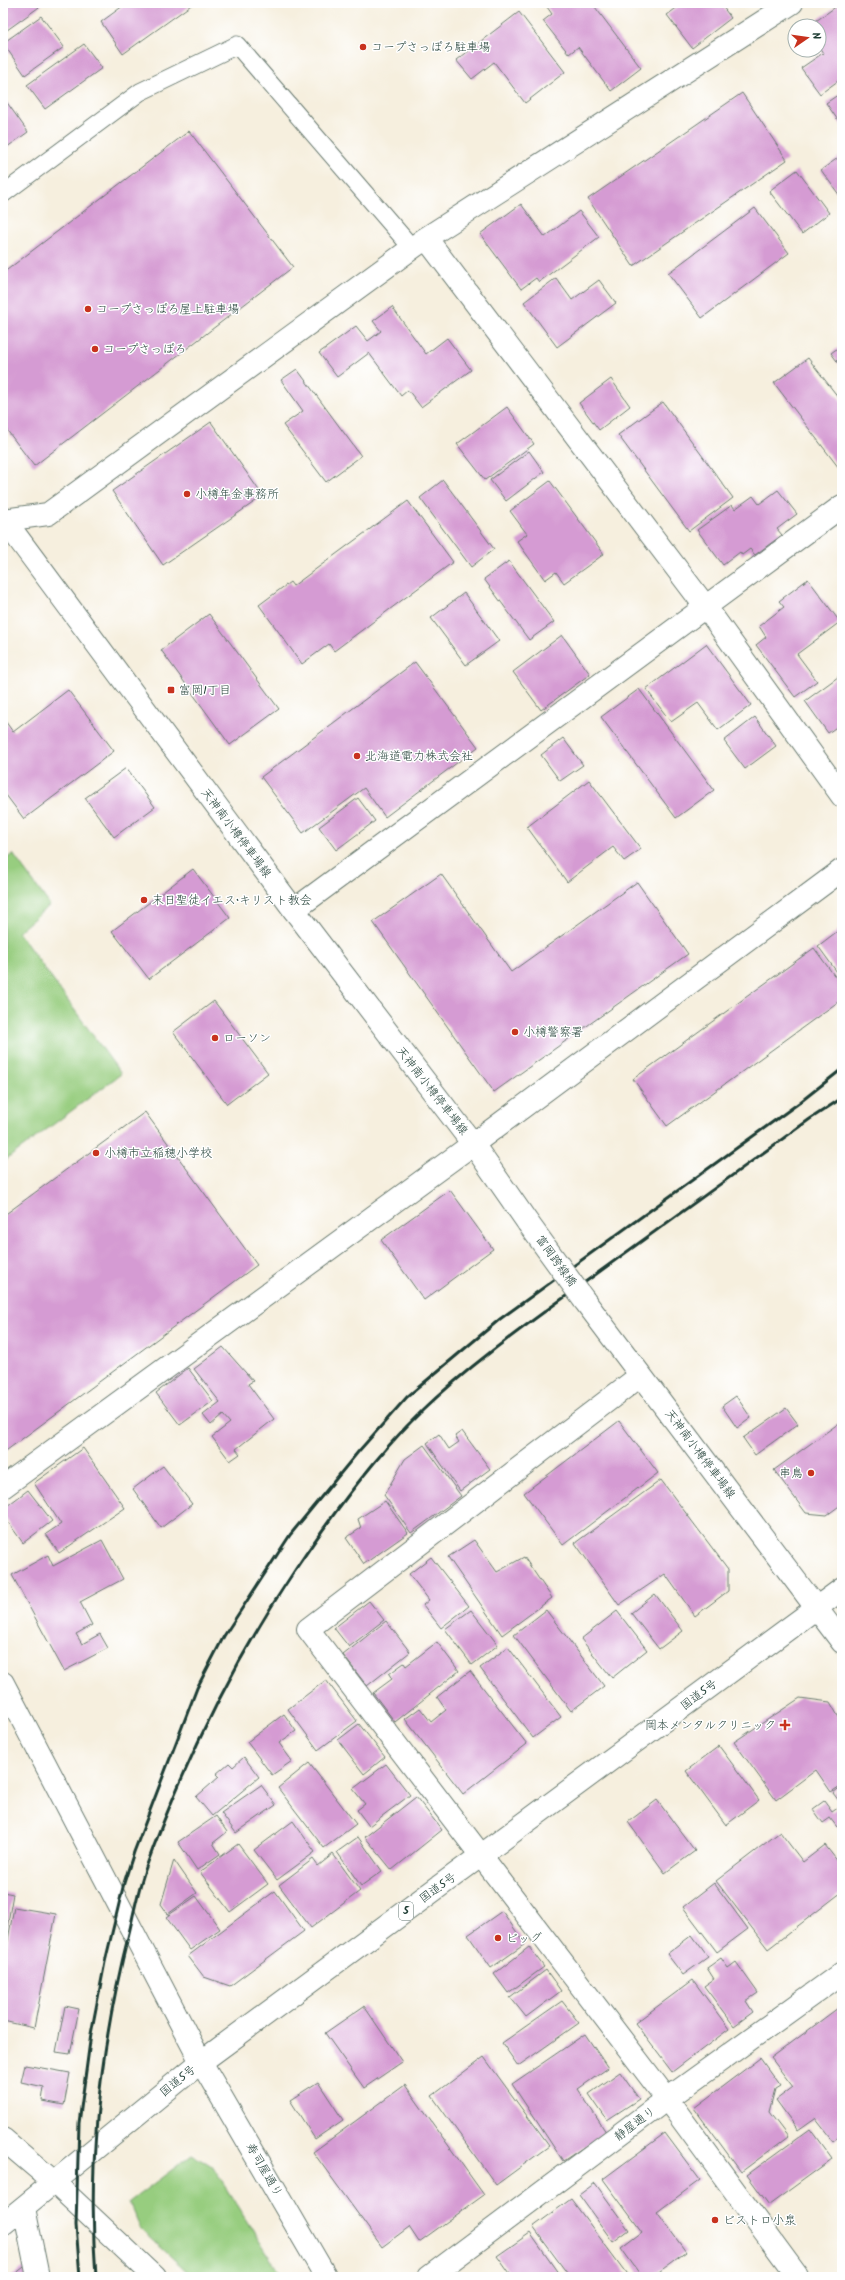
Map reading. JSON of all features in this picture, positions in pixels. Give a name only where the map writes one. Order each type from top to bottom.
[{"type":"main road","points":[[3,520],[48,514],[419,243],[792,3]]},
{"type":"main road","points":[[419,243],[705,606],[842,796]]},
{"type":"main road","points":[[294,910],[842,506]]},
{"type":"main road","name":"天神南小樽停車場線","points":[[3,520],[294,910],[473,1144],[528,1224]]},
{"type":"main road","points":[[3,1488],[473,1144],[842,870]]},
{"type":"main road","name":"富岡跨線橋","points":[[528,1224],[584,1300]]},
{"type":"main road","name":"天神南小樽停車場線","points":[[584,1300],[842,1642]]},
{"type":"main road","points":[[640,1376],[308,1630],[667,2099],[798,2277]]},
{"type":"main road","name":"国道5号","points":[[3,2224],[201,2062],[842,1589]]},
{"type":"main road","name":"寿司屋通り","points":[[3,1683],[201,2062],[326,2277]]},
{"type":"main road","name":"静屋通り","points":[[429,2277],[667,2099],[842,1973]]},
{"type":"main road","points":[[3,2140],[54,2183],[155,2277]]},
{"type":"main road","points":[[24,2208],[38,2277]]},
{"type":"lane","points":[[3,194],[140,92],[237,45],[419,243]]},
{"type":"green space","points":[[13,854],[50,905],[18,932],[121,1074],[3,1162],[3,861]]},
{"type":"green space","points":[[193,2154],[212,2166],[282,2277],[193,2277],[140,2228],[129,2202]]},
{"type":"building","points":[[3,3],[40,3],[42,5],[3,33]]},
{"type":"building","points":[[127,3],[194,3],[123,54],[101,22]]},
{"type":"building","points":[[553,3],[592,3],[641,68],[611,91],[578,47],[569,54],[543,21],[552,14],[547,7]]},
{"type":"building","points":[[683,3],[720,3],[731,18],[692,48],[667,15]]},
{"type":"building","points":[[841,3],[842,78],[820,94],[801,68],[816,58],[827,58],[827,18],[820,18]]},
{"type":"building","points":[[519,12],[565,72],[525,103],[494,62],[472,79],[456,60]]},
{"type":"building","points":[[41,16],[64,47],[25,75],[3,43]]},
{"type":"building","points":[[84,44],[102,68],[45,109],[27,85]]},
{"type":"building","points":[[842,92],[842,126],[826,103]]},
{"type":"building","points":[[742,93],[787,160],[633,266],[588,199]]},
{"type":"building","points":[[3,97],[28,132],[3,150]]},
{"type":"building","name":"コープさっぽろ","points":[[189,131],[293,267],[34,466],[3,425],[3,273]]},
{"type":"building","points":[[842,155],[842,195],[840,196],[821,170]]},
{"type":"building","points":[[797,170],[829,213],[802,234],[769,191]]},
{"type":"building","points":[[521,204],[545,237],[579,211],[599,237],[539,282],[536,278],[521,289],[480,234]]},
{"type":"building","points":[[755,208],[789,253],[702,318],[668,273]]},
{"type":"building","points":[[556,278],[572,300],[599,280],[616,303],[557,347],[524,302]]},
{"type":"building","points":[[392,307],[426,354],[447,338],[471,370],[421,407],[408,390],[401,396],[369,353],[337,377],[319,353],[356,326],[368,341],[381,331],[373,321]]},
{"type":"building","points":[[842,345],[842,368],[831,353]]},
{"type":"building","points":[[808,358],[842,402],[842,472],[774,383]]},
{"type":"building","points":[[297,369],[361,456],[326,482],[283,425],[303,411],[281,380]]},
{"type":"building","points":[[611,379],[630,406],[599,430],[579,403]]},
{"type":"building","points":[[663,402],[733,498],[689,531],[618,435]]},
{"type":"building","points":[[507,407],[534,444],[485,480],[457,444]]},
{"type":"building","name":"小樽年金事務所","points":[[211,422],[263,496],[163,565],[112,491]]},
{"type":"building","points":[[529,451],[544,472],[506,501],[490,480]]},
{"type":"building","points":[[443,480],[494,549],[471,567],[420,498]]},
{"type":"building","points":[[550,481],[604,554],[564,583],[556,572],[545,580],[517,541],[527,534],[510,511]]},
{"type":"building","points":[[778,490],[797,514],[777,529],[782,535],[755,555],[750,549],[742,555],[740,552],[723,565],[697,530],[732,505],[735,509],[753,496],[759,504]]},
{"type":"building","points":[[408,501],[453,562],[334,651],[329,644],[302,664],[259,605],[290,582],[293,586]]},
{"type":"building","points":[[509,561],[554,622],[529,640],[484,579]]},
{"type":"building","points":[[808,579],[840,622],[797,654],[817,681],[795,697],[756,645],[766,637],[759,626],[784,607],[779,601]]},
{"type":"building","points":[[464,593],[499,641],[466,665],[431,618]]},
{"type":"building","points":[[209,614],[279,709],[230,745],[161,650]]},
{"type":"building","points":[[562,635],[590,674],[541,710],[513,672]]},
{"type":"building","points":[[706,644],[751,705],[718,730],[698,703],[671,722],[646,689]]},
{"type":"building","points":[[415,662],[478,747],[385,817],[364,788],[303,833],[261,777]]},
{"type":"building","points":[[842,674],[842,723],[828,733],[805,701]]},
{"type":"building","points":[[639,689],[714,790],[676,818],[601,717]]},
{"type":"building","points":[[68,690],[114,751],[24,819],[3,791],[3,718],[13,732]]},
{"type":"building","points":[[755,717],[776,746],[745,769],[724,741]]},
{"type":"building","points":[[563,738],[583,765],[560,781],[541,755]]},
{"type":"building","points":[[126,768],[155,807],[114,837],[85,798]]},
{"type":"building","points":[[589,780],[641,849],[624,861],[613,847],[567,882],[527,827]]},
{"type":"building","points":[[358,798],[375,821],[336,850],[319,827]]},
{"type":"building","points":[[193,869],[230,918],[149,979],[112,931]]},
{"type":"building","name":"小樽警察署","points":[[441,874],[511,972],[637,882],[688,954],[494,1092],[373,922]]},
{"type":"building","points":[[839,930],[842,934],[842,979],[818,946]]},
{"type":"building","points":[[814,948],[842,986],[842,999],[667,1126],[633,1079]]},
{"type":"building","points":[[214,1001],[268,1073],[227,1104],[173,1032]]},
{"type":"building","points":[[145,1112],[257,1265],[3,1453],[3,1216]]},
{"type":"building","points":[[450,1190],[493,1249],[424,1300],[381,1240]]},
{"type":"building","points":[[223,1347],[253,1381],[248,1384],[274,1419],[236,1449],[240,1454],[230,1461],[212,1437],[230,1423],[223,1415],[211,1425],[203,1415],[220,1402],[194,1369]]},
{"type":"building","points":[[188,1368],[213,1401],[180,1425],[156,1393]]},
{"type":"building","points":[[736,1396],[751,1418],[737,1428],[722,1406]]},
{"type":"building","points":[[786,1408],[798,1424],[755,1455],[743,1438]]},
{"type":"building","points":[[619,1421],[658,1473],[563,1545],[524,1493]]},
{"type":"building","points":[[842,1421],[842,1504],[827,1515],[806,1513],[774,1470]]},
{"type":"building","points":[[462,1431],[490,1469],[460,1491],[427,1443],[439,1434],[449,1449],[459,1442],[455,1436]]},
{"type":"building","points":[[424,1445],[461,1496],[411,1533],[384,1495],[405,1459]]},
{"type":"building","points":[[83,1448],[125,1508],[59,1553],[46,1534],[61,1524],[34,1483]]},
{"type":"building","points":[[163,1466],[192,1504],[161,1528],[133,1489]]},
{"type":"building","points":[[661,1480],[728,1569],[728,1591],[695,1616],[665,1574],[619,1605],[575,1543]]},
{"type":"building","points":[[28,1490],[52,1521],[23,1543],[3,1515],[3,1509]]},
{"type":"building","points":[[385,1501],[408,1533],[364,1564],[346,1538],[361,1528],[358,1519]]},
{"type":"building","points":[[102,1540],[123,1579],[80,1602],[92,1625],[76,1634],[82,1644],[100,1634],[108,1648],[64,1671],[12,1575],[48,1555],[53,1566]]},
{"type":"building","points":[[474,1540],[497,1572],[524,1557],[552,1598],[502,1635],[448,1557]]},
{"type":"building","points":[[431,1557],[469,1606],[441,1628],[423,1605],[429,1600],[409,1574]]},
{"type":"building","points":[[655,1594],[683,1631],[659,1649],[631,1613]]},
{"type":"building","points":[[369,1601],[384,1620],[349,1647],[334,1628]]},
{"type":"building","points":[[471,1610],[498,1645],[472,1665],[445,1629]]},
{"type":"building","points":[[546,1610],[604,1686],[571,1711],[514,1635]]},
{"type":"building","points":[[617,1611],[647,1650],[612,1678],[581,1639]]},
{"type":"building","points":[[386,1621],[410,1652],[367,1686],[343,1655]]},
{"type":"building","points":[[437,1642],[459,1671],[395,1722],[373,1693],[392,1679],[389,1674],[404,1663],[406,1666]]},
{"type":"building","points":[[508,1647],[561,1717],[533,1738],[480,1668]]},
{"type":"building","points":[[470,1671],[527,1744],[463,1794],[405,1719],[420,1708],[431,1722],[446,1710],[437,1697]]},
{"type":"building","points":[[326,1680],[357,1721],[318,1750],[288,1709]]},
{"type":"building","points":[[800,1698],[830,1702],[842,1723],[842,1785],[831,1792],[816,1770],[776,1800],[734,1742]]},
{"type":"building","points":[[284,1714],[296,1731],[279,1743],[292,1761],[272,1775],[247,1742]]},
{"type":"building","points":[[359,1724],[385,1757],[364,1774],[338,1740]]},
{"type":"building","points":[[719,1746],[759,1800],[726,1825],[686,1771]]},
{"type":"building","points":[[244,1757],[259,1777],[212,1816],[196,1797],[219,1777],[216,1774],[229,1763],[233,1767]]},
{"type":"building","points":[[309,1763],[356,1824],[324,1848],[278,1788]]},
{"type":"building","points":[[386,1764],[410,1795],[369,1826],[357,1810],[365,1804],[353,1789]]},
{"type":"building","points":[[261,1785],[276,1805],[236,1833],[221,1813]]},
{"type":"building","points":[[842,1786],[842,1805],[833,1793]]},
{"type":"building","points":[[416,1797],[442,1830],[392,1870],[365,1837]]},
{"type":"building","points":[[657,1800],[695,1851],[665,1873],[628,1822]]},
{"type":"building","points":[[824,1801],[832,1812],[842,1805],[842,1824],[837,1827],[830,1818],[823,1823],[813,1809]]},
{"type":"building","points":[[216,1816],[227,1832],[213,1843],[220,1854],[197,1870],[178,1842]]},
{"type":"building","points":[[293,1821],[315,1852],[277,1880],[254,1850]]},
{"type":"building","points":[[780,1832],[803,1862],[825,1845],[842,1867],[842,1892],[768,1949],[716,1881]]},
{"type":"building","points":[[358,1837],[382,1871],[361,1886],[337,1852]]},
{"type":"building","points":[[238,1844],[268,1884],[230,1912],[200,1872]]},
{"type":"building","points":[[333,1854],[360,1891],[311,1928],[279,1885],[313,1859],[318,1866]]},
{"type":"building","points":[[174,1860],[197,1893],[168,1914],[161,1904]]},
{"type":"building","points":[[714,1883],[748,1929],[717,1952],[683,1907]]},
{"type":"building","points":[[275,1891],[304,1931],[230,1986],[204,1977],[188,1956]]},
{"type":"building","points":[[3,1892],[13,1894],[4,1945],[3,1945]]},
{"type":"building","points":[[196,1896],[220,1929],[190,1950],[166,1917]]},
{"type":"building","points":[[14,1907],[56,1914],[34,2028],[3,2021],[3,1967]]},
{"type":"building","points":[[502,1911],[525,1944],[491,1968],[468,1935]]},
{"type":"building","points":[[692,1935],[708,1957],[683,1975],[667,1954]]},
{"type":"building","points":[[529,1947],[544,1967],[508,1993],[494,1974]]},
{"type":"building","points":[[721,1958],[728,1968],[736,1962],[758,1993],[746,2001],[753,2012],[734,2026],[704,1986],[714,1979],[707,1968]]},
{"type":"building","points":[[546,1970],[561,1991],[526,2017],[510,1997]]},
{"type":"building","points":[[693,1980],[729,2029],[672,2072],[635,2023]]},
{"type":"building","points":[[562,2001],[579,2023],[518,2066],[502,2043]]},
{"type":"building","points":[[842,2005],[842,2134],[833,2141],[815,2118],[798,2130],[776,2100],[793,2087],[771,2058]]},
{"type":"building","points":[[65,2006],[79,2009],[70,2054],[56,2052]]},
{"type":"building","points":[[364,2006],[402,2062],[364,2088],[325,2033]]},
{"type":"building","points":[[585,2034],[608,2068],[578,2089],[606,2132],[563,2161],[512,2084]]},
{"type":"building","points":[[484,2057],[549,2146],[496,2185],[432,2096]]},
{"type":"building","points":[[760,2058],[780,2086],[775,2089],[769,2112],[788,2137],[741,2172],[694,2108]]},
{"type":"building","points":[[25,2065],[70,2073],[64,2105],[42,2101],[44,2087],[21,2082]]},
{"type":"building","points":[[620,2072],[639,2099],[607,2120],[589,2094]]},
{"type":"building","points":[[318,2082],[343,2120],[315,2139],[290,2100]]},
{"type":"building","points":[[405,2085],[484,2195],[419,2242],[409,2227],[382,2247],[313,2152]]},
{"type":"building","points":[[810,2129],[832,2159],[769,2205],[747,2175]]},
{"type":"building","points":[[665,2133],[700,2180],[657,2212],[686,2252],[652,2277],[642,2277],[621,2248],[642,2232],[603,2179]]},
{"type":"building","points":[[595,2183],[629,2230],[613,2242],[579,2195]]},
{"type":"building","points":[[571,2199],[629,2277],[570,2277],[533,2227]]},
{"type":"building","points":[[530,2233],[561,2277],[512,2277],[497,2256]]},
{"type":"building","points":[[28,2264],[31,2277],[11,2277]]},
{"type":"railway","points":[[80,2277],[76,2225],[79,2123],[91,2034],[105,1962],[124,1883],[134,1852],[197,1688],[224,1636],[290,1535],[358,1452],[407,1397],[500,1319],[799,1103],[842,1069]]},
{"type":"railway","points":[[96,2277],[93,2191],[99,2104],[104,2061],[119,1975],[140,1885],[160,1830],[193,1752],[231,1676],[274,1603],[340,1505],[388,1446],[442,1392],[525,1326],[810,1119],[842,1098]]},
{"type":"place","name":"コープさっぽろ駐車場","points":[[363,47]]},
{"type":"place","name":"コープさっぽろ屋上駐車場","points":[[88,309]]},
{"type":"place","name":"コープさっぽろ","points":[[95,349]]},
{"type":"place","name":"小樽年金事務所","points":[[187,494]]},
{"type":"place","name":"富岡1丁目","points":[[171,690]]},
{"type":"place","name":"北海道電力株式会社","points":[[357,756]]},
{"type":"place","name":"末日聖徒イエス•キリスト教会","points":[[144,900]]},
{"type":"place","name":"小樽警察署","points":[[515,1032]]},
{"type":"place","name":"ローソン","points":[[215,1038]]},
{"type":"place","name":"小樽市立稲穂小学校","points":[[96,1153]]},
{"type":"place","name":"串鳥","points":[[811,1473]]},
{"type":"place","name":"岡本メンタルクリニック","points":[[785,1725]]},
{"type":"place","name":"ビッグ","points":[[498,1938]]},
{"type":"place","name":"ビストロ小泉","points":[[715,2220]]}]
